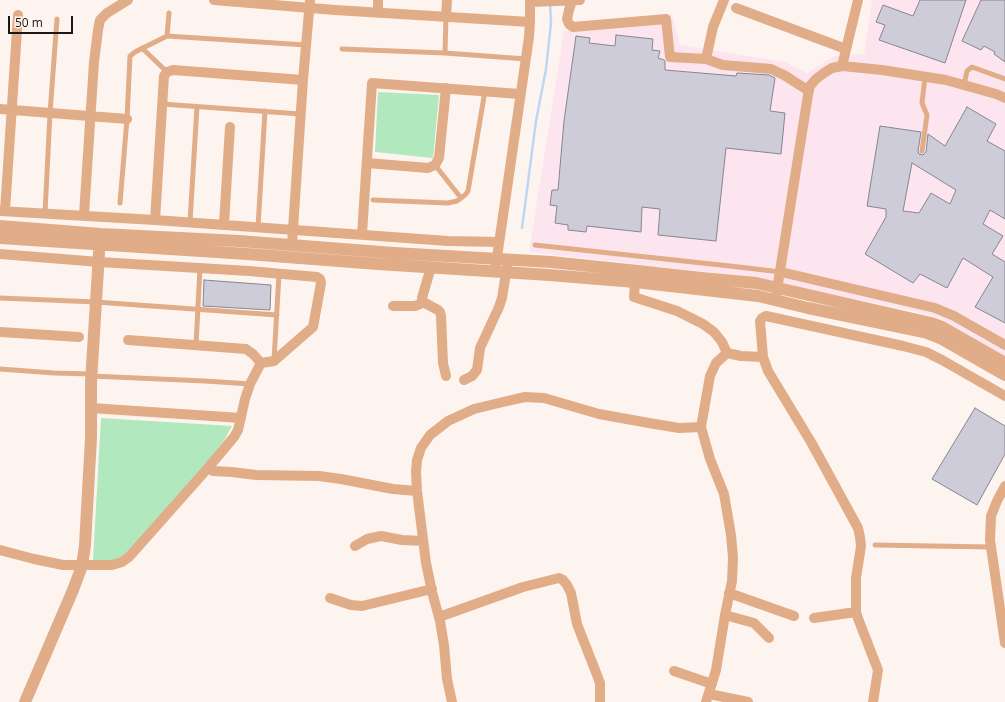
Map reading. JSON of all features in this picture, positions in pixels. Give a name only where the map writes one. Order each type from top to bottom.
[{"type":"street","points":[[84,215],[94,62],[100,20],[106,13],[128,0]]},
{"type":"street","points":[[214,0],[309,4],[378,13],[530,22]]},
{"type":"street","points":[[378,0],[378,13]]},
{"type":"street","points":[[446,0],[446,17]]},
{"type":"street","points":[[464,380],[472,376],[476,370],[480,348],[502,298],[500,272],[502,259],[498,242],[526,59],[532,1],[573,0],[568,10],[567,19],[569,24],[573,27],[666,18],[670,57],[706,59],[723,65],[771,69],[784,75],[809,91]]},
{"type":"street","points":[[706,59],[713,27],[724,0]]},
{"type":"street","points":[[842,66],[858,0]]},
{"type":"street","points":[[292,244],[302,80],[309,4]]},
{"type":"street","points":[[736,8],[846,49]]},
{"type":"street","points":[[18,15],[12,110],[3,211],[224,224],[448,241],[498,242]]},
{"type":"street","points":[[777,294],[809,91],[810,86],[816,79],[832,68],[842,66],[882,70],[946,80],[1005,98]]},
{"type":"street","points":[[155,220],[164,76],[167,72],[173,70],[302,80]]},
{"type":"street","points":[[362,234],[372,83],[520,94]]},
{"type":"street","points":[[367,163],[428,168],[435,165],[439,158],[446,88]]},
{"type":"street","points":[[0,109],[127,119]]},
{"type":"street","points":[[224,224],[230,127]]},
{"type":"street","points":[[0,226],[100,240],[248,254],[635,282],[758,296],[777,294],[931,323],[942,327],[1005,363]]},
{"type":"street","points":[[0,238],[100,240],[175,237],[558,263],[756,283],[808,308],[924,332],[942,339],[1005,375]]},
{"type":"street","points":[[25,702],[82,566],[91,438],[91,375],[100,240]]},
{"type":"street","points":[[0,254],[279,274],[316,277],[320,279],[321,283],[313,327],[274,361],[262,363]]},
{"type":"street","points":[[431,267],[423,294],[423,301],[440,312],[443,364],[446,376]]},
{"type":"street","points":[[780,272],[935,308],[954,316],[1005,345]]},
{"type":"street","points":[[635,282],[634,297],[677,311],[703,324],[714,332],[722,342],[727,353]]},
{"type":"street","points":[[393,306],[415,306],[423,301]]},
{"type":"street","points":[[873,702],[878,670],[856,612],[856,578],[860,546],[858,528],[811,442],[768,371],[763,357],[760,321],[766,316],[926,352],[1005,396]]},
{"type":"street","points":[[0,332],[79,337]]},
{"type":"street","points":[[128,340],[246,349],[262,363]]},
{"type":"street","points":[[727,353],[741,356],[763,357]]},
{"type":"street","points":[[709,693],[716,670],[724,615],[732,580],[733,558],[731,535],[724,494],[710,459],[701,427],[710,376],[716,363],[727,353]]},
{"type":"street","points":[[0,550],[63,565],[112,565],[122,562],[129,557],[234,437],[238,430],[250,384],[262,363]]},
{"type":"street","points":[[452,702],[447,680],[444,645],[439,617],[426,563],[417,490],[417,460],[421,448],[430,435],[448,421],[474,410],[525,397],[544,398],[606,416],[679,428],[701,427]]},
{"type":"street","points":[[91,408],[241,418]]},
{"type":"street","points":[[208,468],[213,471],[256,475],[319,476],[393,489],[417,490]]},
{"type":"street","points":[[1005,486],[991,516],[990,540],[1005,643]]},
{"type":"street","points":[[355,546],[367,539],[381,536],[402,540],[423,541]]},
{"type":"street","points":[[439,617],[523,587],[559,578],[563,580],[571,593],[577,624],[600,683],[600,702]]},
{"type":"street","points":[[330,598],[351,605],[362,606],[432,589]]},
{"type":"street","points":[[729,593],[776,611],[794,616]]},
{"type":"street","points":[[814,618],[856,612]]},
{"type":"street","points":[[724,615],[754,623],[769,638]]},
{"type":"street","points":[[674,671],[709,693],[748,702]]},
{"type":"lane","points":[[167,36],[169,13]]},
{"type":"lane","points":[[445,53],[446,17]]},
{"type":"lane","points":[[45,213],[57,19]]},
{"type":"lane","points":[[120,203],[127,119],[130,56],[142,48],[167,36],[306,45]]},
{"type":"lane","points":[[142,48],[167,72]]},
{"type":"lane","points":[[342,48],[526,59]]},
{"type":"lane","points":[[964,85],[967,71],[972,67],[1005,79]]},
{"type":"lane","points":[[922,151],[927,115],[922,104],[925,77]]},
{"type":"lane","points":[[373,200],[448,203],[457,201],[468,192],[485,91]]},
{"type":"lane","points":[[162,104],[300,114]]},
{"type":"lane","points":[[190,222],[197,107]]},
{"type":"lane","points":[[258,227],[265,111]]},
{"type":"lane","points":[[435,165],[461,198]]},
{"type":"lane","points":[[535,245],[780,272]]},
{"type":"lane","points":[[196,345],[200,268]]},
{"type":"lane","points":[[274,361],[279,274]]},
{"type":"lane","points":[[0,298],[96,302],[276,315]]},
{"type":"lane","points":[[0,369],[250,384]]},
{"type":"lane","points":[[875,545],[991,547]]},
{"type":"shaded area","points":[[872,0],[1005,0],[1005,356],[942,319],[913,311],[741,276],[529,252],[564,31],[672,14],[680,45],[785,62],[807,73],[834,56],[864,54]]},
{"type":"green space","points":[[378,92],[439,95],[433,158],[375,152]]},
{"type":"green space","points":[[101,418],[232,426],[225,439],[205,466],[124,558],[114,562],[93,560]]},
{"type":"building","points":[[920,0],[966,0],[945,63],[879,40],[885,25],[876,22],[883,5],[913,16]]},
{"type":"building","points":[[981,0],[1005,0],[1005,62],[994,54],[995,52],[984,46],[981,50],[962,41]]},
{"type":"building","points":[[616,35],[653,39],[652,50],[660,51],[658,58],[665,61],[665,70],[736,76],[737,73],[769,75],[775,78],[770,111],[785,113],[781,154],[726,148],[716,241],[658,235],[660,209],[642,207],[641,232],[587,226],[586,232],[568,230],[568,225],[555,223],[557,206],[550,205],[552,190],[558,190],[564,121],[576,36],[590,38],[589,43],[615,46]]},
{"type":"building","points":[[967,107],[996,124],[987,141],[1005,151],[1005,219],[990,210],[983,224],[1003,236],[992,254],[1005,262],[1005,323],[975,307],[993,277],[963,258],[947,288],[920,274],[913,283],[865,254],[886,217],[886,209],[867,206],[880,126],[921,132],[918,151],[919,154],[923,155],[926,152],[928,134],[945,146]],"holes":[[[912,163],[956,190],[950,204],[931,193],[919,213],[903,211]]]},
{"type":"building","points":[[204,280],[271,285],[270,310],[203,306]]},
{"type":"building","points":[[975,408],[1005,426],[1005,454],[977,505],[932,479]]},
{"type":"waterway","points":[[522,228],[536,121],[546,69],[551,23],[550,3]]}]
